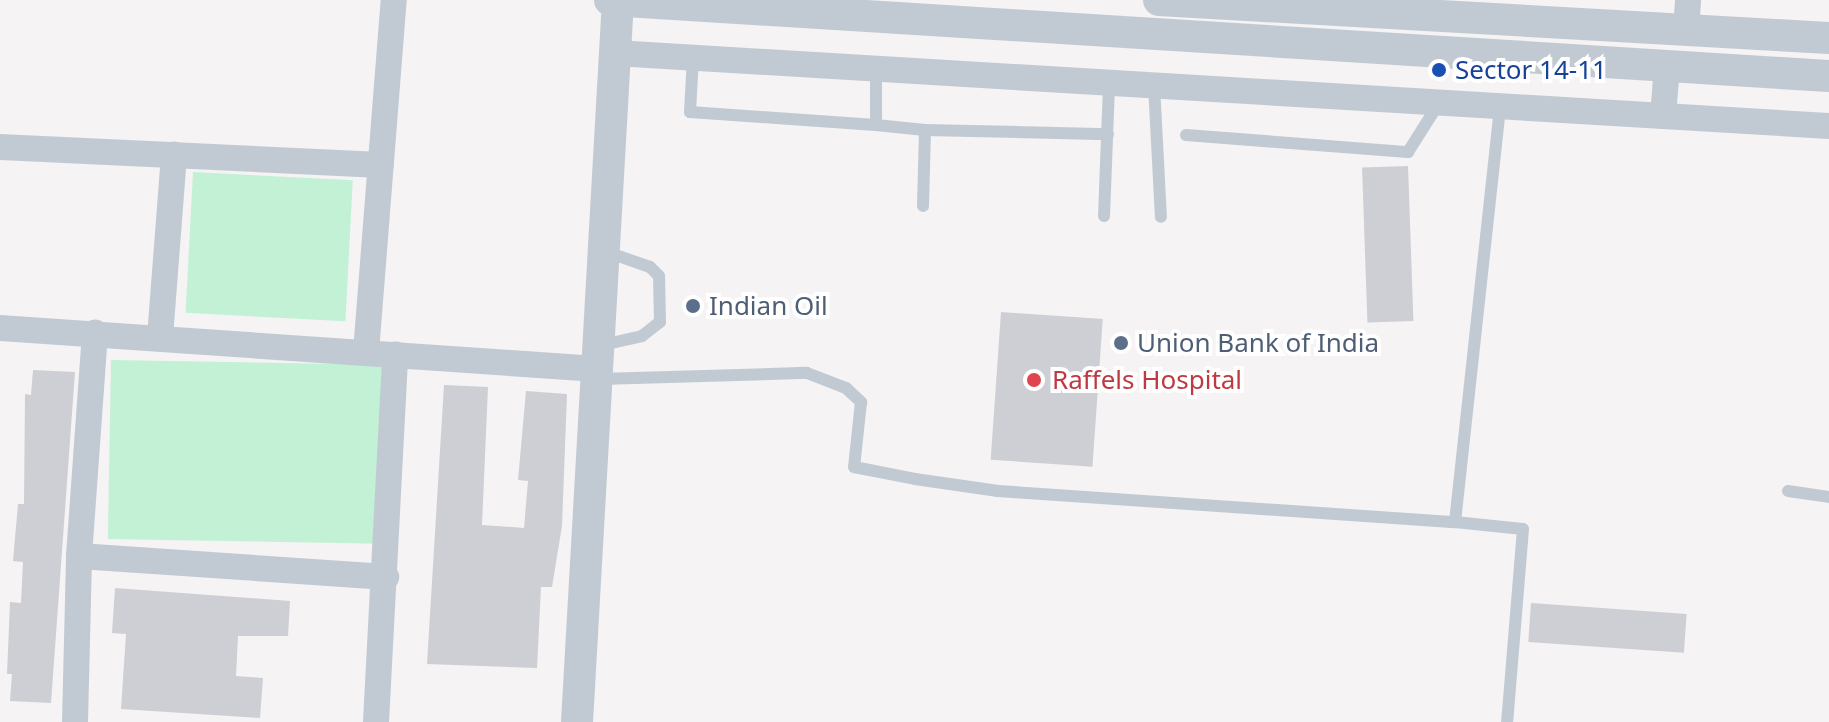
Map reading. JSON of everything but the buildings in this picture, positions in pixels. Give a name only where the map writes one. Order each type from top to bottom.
[{"type":"street","points":[[366,352],[394,0]]},
{"type":"street","points":[[610,0],[1829,76]]},
{"type":"street","points":[[577,722],[618,0]]},
{"type":"street","points":[[1159,0],[1687,15],[1829,38]]},
{"type":"street","points":[[615,53],[1829,126]]},
{"type":"street","points":[[1663,116],[1667,66]]},
{"type":"street","points":[[0,147],[381,165]]},
{"type":"street","points":[[160,337],[174,155]]},
{"type":"street","points":[[0,328],[597,364]]},
{"type":"street","points":[[75,722],[79,556],[95,333]]},
{"type":"street","points":[[376,722],[386,577],[395,354]]},
{"type":"street","points":[[79,556],[386,577]]},
{"type":"lane","points":[[693,58],[690,112],[925,130],[1108,134]]},
{"type":"lane","points":[[876,69],[876,125]]},
{"type":"lane","points":[[1104,216],[1109,83]]},
{"type":"lane","points":[[1154,85],[1161,217]]},
{"type":"lane","points":[[1186,135],[1408,152],[1439,103]]},
{"type":"lane","points":[[1455,522],[1500,106]]},
{"type":"lane","points":[[923,206],[925,130]]},
{"type":"lane","points":[[597,364],[660,322],[659,276],[650,267],[604,251]]},
{"type":"lane","points":[[597,364],[807,373],[846,388],[861,402],[854,467],[915,479],[998,491],[1523,529],[1507,722]]},
{"type":"lane","points":[[1788,491],[1829,497]]},
{"type":"green space","points":[[193,172],[353,180],[345,321],[186,313]]},
{"type":"green space","points":[[111,360],[384,365],[381,544],[108,539]]},
{"type":"place","name":"Sector 14-11","points":[[1439,70]]},
{"type":"place","name":"Indian Oil","points":[[693,306]]},
{"type":"place","name":"Union Bank of India","points":[[1121,343]]},
{"type":"place","name":"Raffels Hospital","points":[[1034,380]]}]
